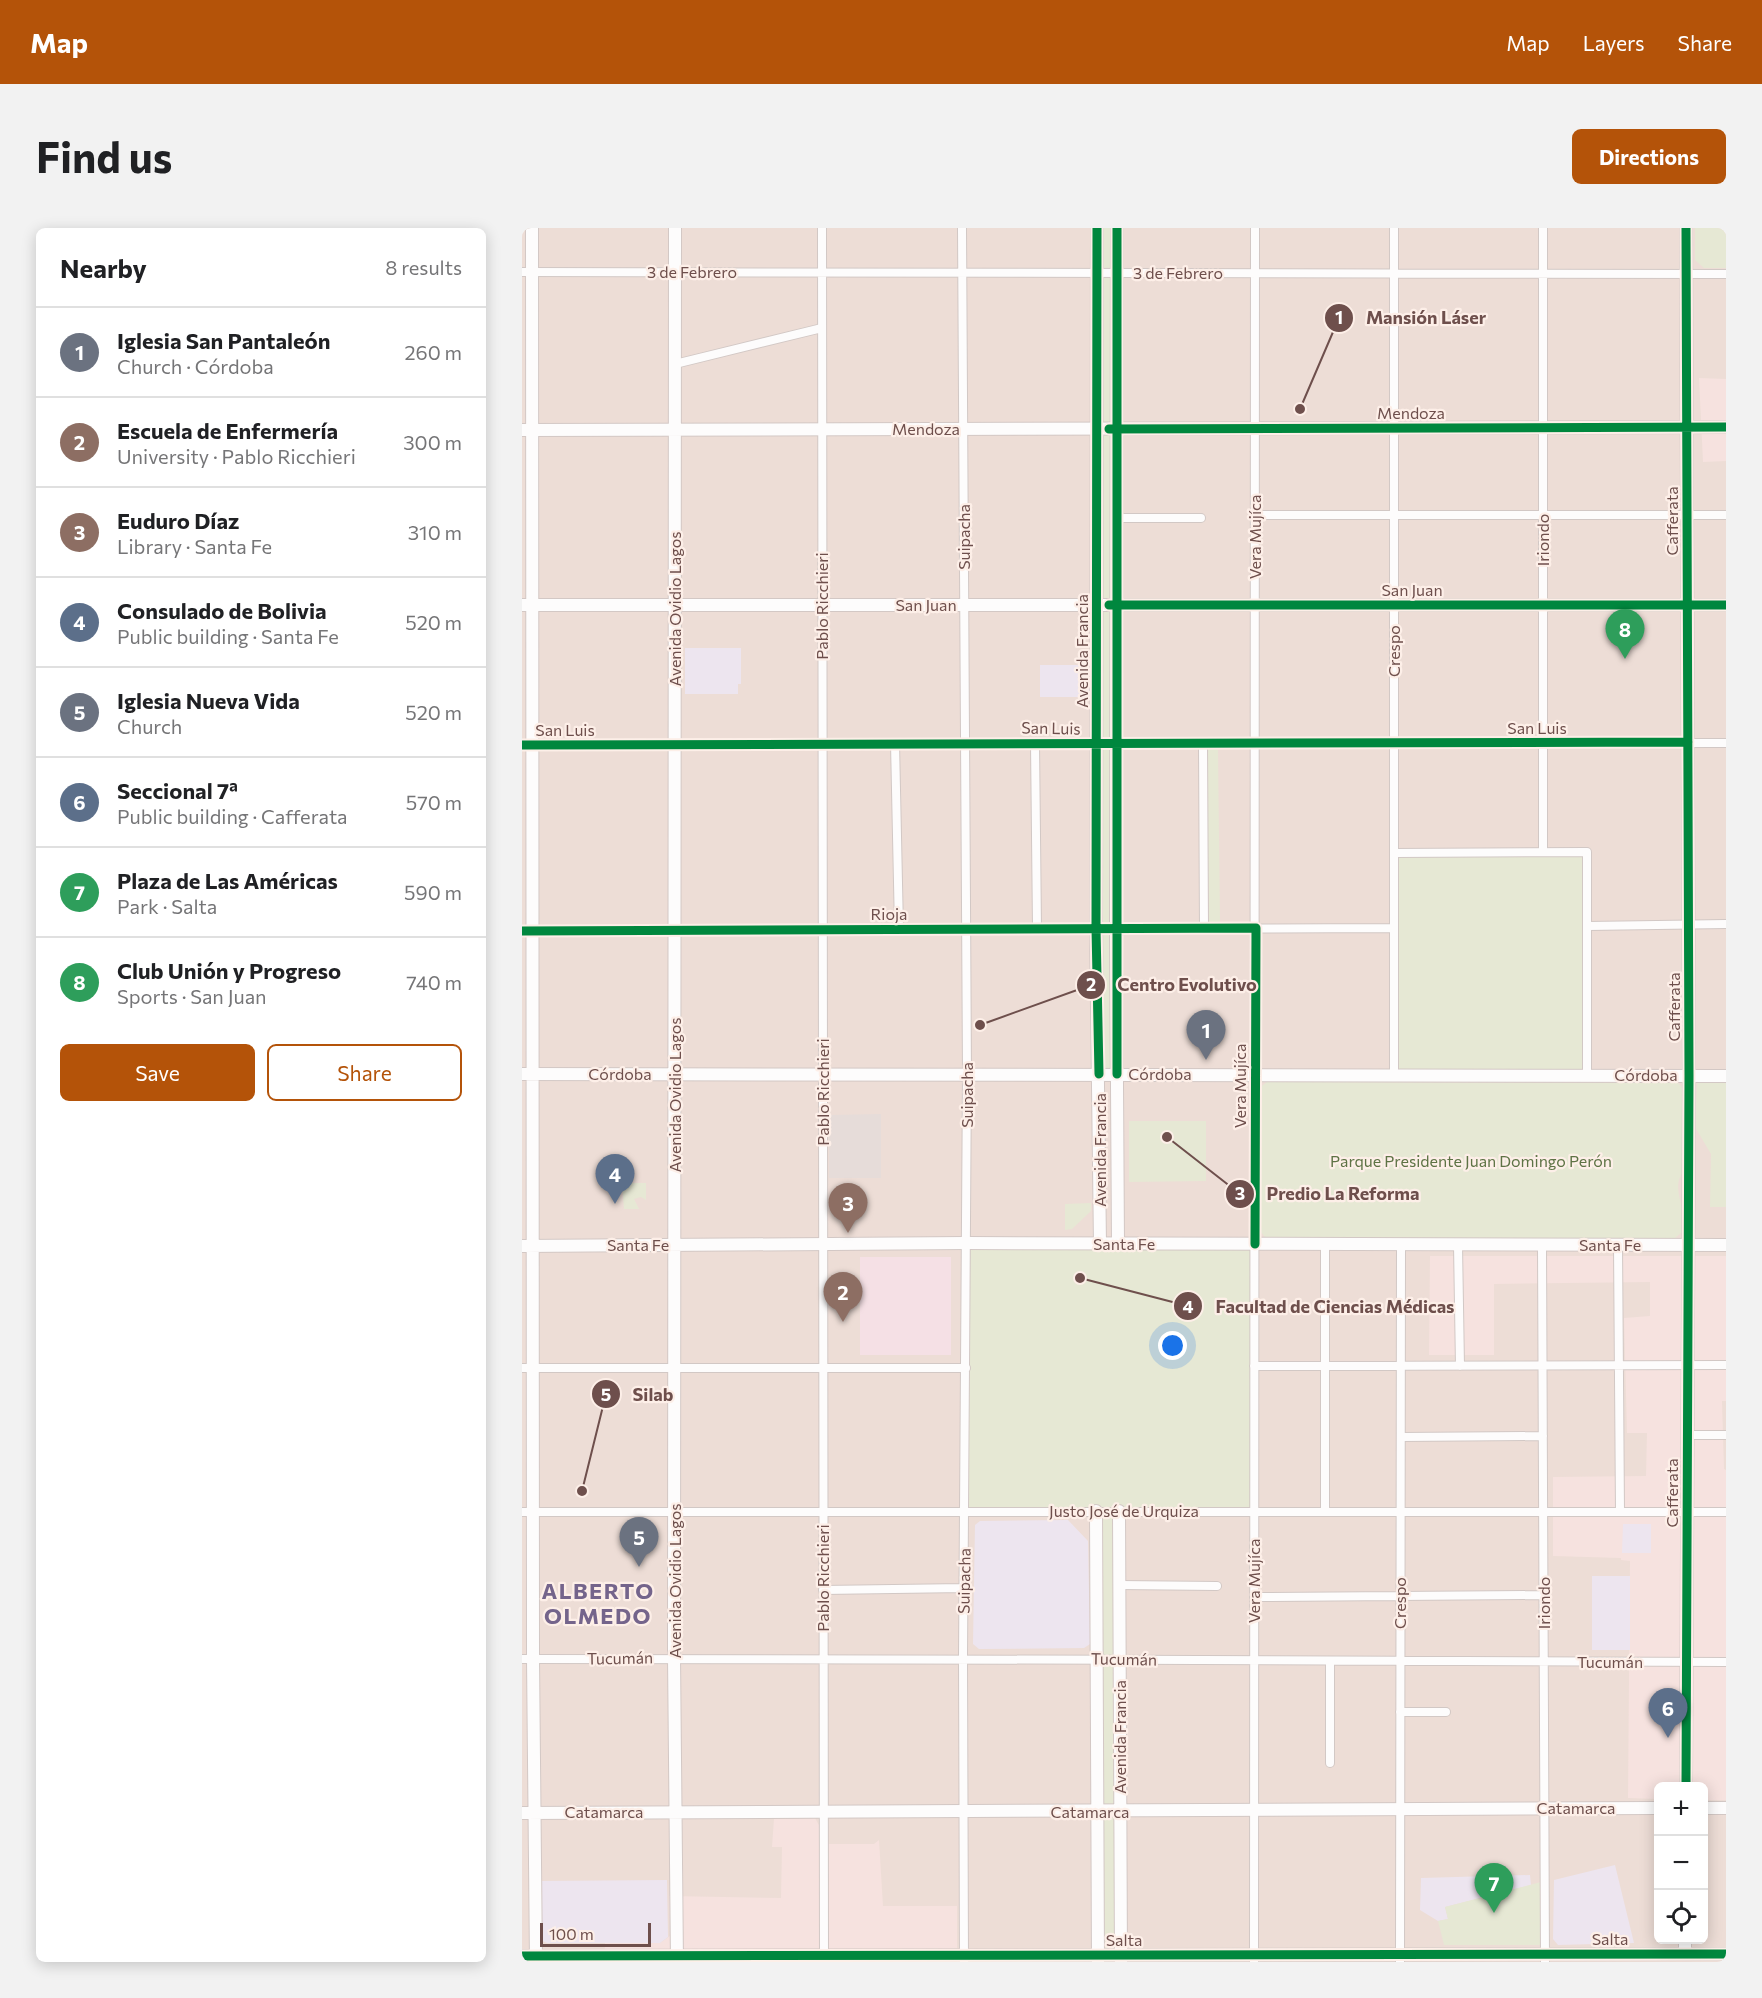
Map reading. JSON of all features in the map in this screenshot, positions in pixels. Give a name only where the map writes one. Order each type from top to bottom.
[{"type":"main road","points":[[532,228],[527,272],[528,1813],[536,1959]]},
{"type":"main road","name":"Avenida Ovidio Lagos","points":[[675,228],[674,1658],[677,1959]]},
{"type":"main road","name":"Avenida Francia","points":[[1097,228],[1096,928],[1100,1244]]},
{"type":"main road","name":"Avenida Francia","points":[[1117,228],[1118,1244]]},
{"type":"main road","name":"Cafferata","points":[[1686,228],[1689,924],[1686,1782]]},
{"type":"main road","name":"Mendoza","points":[[527,430],[1726,427]]},
{"type":"main road","name":"San Juan","points":[[527,605],[1726,605]]},
{"type":"main road","name":"Córdoba","points":[[528,1074],[1726,1076]]},
{"type":"main road","name":"Santa Fe","points":[[527,1246],[966,1243],[1726,1245]]},
{"type":"main road","name":"Avenida Francia","points":[[1096,1511],[1098,1958]]},
{"type":"main road","name":"Avenida Francia","points":[[1119,1511],[1121,1958]]},
{"type":"main road","name":"Catamarca","points":[[528,1813],[1254,1812],[1654,1808]]},
{"type":"main road","points":[[1708,1808],[1726,1808]]},
{"type":"main road","points":[[1685,1944],[1685,1954]]},
{"type":"main road","name":"Salta","points":[[522,1956],[536,1959],[964,1959],[1545,1958],[1726,1954]]},
{"type":"street","name":"Pablo Ricchieri","points":[[822,228],[824,1959]]},
{"type":"street","name":"Suipacha","points":[[962,228],[963,742],[967,1074],[963,1658],[964,1959]]},
{"type":"street","name":"Vera Mujíca","points":[[1254,1958],[1255,228]]},
{"type":"street","name":"Crespo","points":[[1394,228],[1394,1075]]},
{"type":"street","name":"Iriondo","points":[[1543,228],[1543,852]]},
{"type":"street","name":"3 de Febrero","points":[[527,272],[1726,274]]},
{"type":"street","points":[[675,364],[822,328]]},
{"type":"street","points":[[1255,515],[1726,515]]},
{"type":"street","points":[[1117,518],[1201,518]]},
{"type":"street","name":"San Luis","points":[[527,745],[963,742],[1097,744],[1726,743]]},
{"type":"street","points":[[895,743],[898,929]]},
{"type":"street","points":[[1035,743],[1037,928]]},
{"type":"street","points":[[1203,744],[1204,928]]},
{"type":"street","points":[[1395,853],[1587,852],[1587,1075]]},
{"type":"street","points":[[1588,926],[1726,924]]},
{"type":"street","name":"Rioja","points":[[528,931],[1116,927],[1393,928]]},
{"type":"street","points":[[1324,1245],[1325,1511]]},
{"type":"street","name":"Crespo","points":[[1400,1958],[1401,1245]]},
{"type":"street","points":[[1458,1245],[1460,1366]]},
{"type":"street","name":"Iriondo","points":[[1542,1245],[1545,1958]]},
{"type":"street","points":[[1618,1245],[1620,1512]]},
{"type":"street","points":[[1254,1366],[1726,1365]]},
{"type":"street","points":[[528,1368],[966,1368]]},
{"type":"street","points":[[1688,1435],[1726,1435]]},
{"type":"street","points":[[1401,1437],[1543,1436]]},
{"type":"street","name":"Justo José de Urquiza","points":[[528,1512],[1726,1512]]},
{"type":"street","points":[[1119,1585],[1217,1586]]},
{"type":"street","points":[[823,1590],[964,1588]]},
{"type":"street","points":[[1254,1597],[1544,1595]]},
{"type":"street","name":"Tucumán","points":[[528,1659],[1120,1658],[1254,1662],[1726,1662]]},
{"type":"street","points":[[1329,1763],[1330,1662]]},
{"type":"street","points":[[1400,1712],[1446,1713]]},
{"type":"shaded area","points":[[522,228],[1726,228],[1726,1962],[522,1962]]},
{"type":"shaded area","points":[[1699,378],[1726,379],[1726,461],[1703,462]]},
{"type":"shaded area","points":[[685,648],[741,648],[741,684],[738,684],[738,694],[685,694]]},
{"type":"shaded area","points":[[1040,665],[1091,665],[1091,697],[1040,697]]},
{"type":"shaded area","points":[[881,1114],[881,1178],[829,1178],[829,1115]]},
{"type":"shaded area","points":[[1430,1256],[1726,1256],[1726,1401],[1722,1401],[1724,1469],[1726,1470],[1726,1800],[1708,1800],[1708,1782],[1654,1782],[1654,1799],[1628,1798],[1630,1561],[1621,1560],[1621,1558],[1553,1556],[1553,1477],[1646,1476],[1647,1433],[1627,1433],[1624,1318],[1650,1316],[1650,1282],[1494,1284],[1494,1355],[1429,1355]]},
{"type":"shaded area","points":[[860,1257],[951,1257],[951,1355],[860,1355]]},
{"type":"shaded area","points":[[1068,1520],[1088,1541],[1090,1644],[1084,1648],[979,1649],[973,1644],[975,1525],[980,1521]]},
{"type":"shaded area","points":[[1623,1524],[1651,1524],[1651,1553],[1622,1553]]},
{"type":"shaded area","points":[[1592,1576],[1630,1576],[1630,1650],[1592,1650]]},
{"type":"shaded area","points":[[815,1818],[829,1844],[874,1844],[879,1840],[883,1906],[957,1906],[957,1962],[604,1962],[605,1943],[660,1943],[670,1936],[669,1896],[781,1898],[782,1847],[772,1847],[774,1819]]},
{"type":"shaded area","points":[[1615,1865],[1634,1943],[1558,1945],[1553,1939],[1554,1880]]},
{"type":"shaded area","points":[[1530,1875],[1531,1885],[1445,1907],[1448,1919],[1438,1921],[1420,1910],[1421,1878]]},
{"type":"shaded area","points":[[667,1880],[668,1937],[660,1943],[547,1943],[540,1940],[540,1881]]},
{"type":"green space","points":[[1097,228],[1117,228],[1117,1074],[1099,1074]]},
{"type":"green space","points":[[1695,228],[1726,228],[1726,268],[1704,268],[1695,260]]},
{"type":"green space","points":[[1206,748],[1218,748],[1220,923],[1209,923]]},
{"type":"green space","points":[[1587,852],[1587,1075],[1394,1075],[1395,853]]},
{"type":"green space","name":"Parque Presidente Juan Domingo Perón","points":[[1267,1082],[1678,1083],[1684,1090],[1685,1170],[1678,1184],[1683,1215],[1682,1232],[1674,1239],[1267,1240],[1261,1232],[1258,1089]]},
{"type":"green space","points":[[1697,1082],[1726,1082],[1726,1207],[1710,1207],[1711,1154],[1695,1127]]},
{"type":"green space","points":[[1129,1121],[1206,1121],[1206,1181],[1129,1182]]},
{"type":"green space","points":[[622,1183],[646,1183],[646,1200],[641,1197],[634,1199],[639,1209],[624,1209]]},
{"type":"green space","points":[[1091,1203],[1091,1211],[1072,1229],[1065,1230],[1065,1204]]},
{"type":"green space","points":[[966,1243],[1255,1244],[1254,1511],[1119,1511],[1121,1962],[1098,1962],[1096,1512],[965,1512]]},
{"type":"green space","points":[[1541,1882],[1541,1945],[1444,1945],[1438,1921],[1448,1919],[1445,1907]]},
{"type":"cycle path","points":[[1097,228],[1096,928],[1099,1074]]},
{"type":"cycle path","points":[[1117,228],[1117,1074]]},
{"type":"cycle path","points":[[1686,228],[1689,1075],[1686,1782]]},
{"type":"cycle path","points":[[1109,429],[1726,427]]},
{"type":"cycle path","points":[[1109,605],[1726,605]]},
{"type":"cycle path","points":[[522,745],[1688,742]]},
{"type":"cycle path","points":[[522,931],[1256,928],[1255,1244]]},
{"type":"cycle path","points":[[522,1956],[1726,1954]]},
{"type":"place","name":"Mansión Láser","points":[[1300,409]]},
{"type":"place","name":"Club Unión y Progreso","points":[[1625,659]]},
{"type":"place","name":"Centro Evolutivo","points":[[980,1025]]},
{"type":"place","name":"Iglesia San Pantaleón","points":[[1206,1060]]},
{"type":"place","name":"Predio La Reforma","points":[[1167,1137]]},
{"type":"place","name":"Consulado de Bolivia","points":[[615,1204]]},
{"type":"place","name":"Euduro Díaz","points":[[848,1233]]},
{"type":"place","name":"Facultad de Ciencias Médicas","points":[[1080,1278]]},
{"type":"place","name":"Escuela de Enfermería","points":[[843,1322]]},
{"type":"place","name":"Silab","points":[[582,1491]]},
{"type":"place","name":"Iglesia Nueva Vida","points":[[639,1567]]},
{"type":"place","name":"Seccional 7ª","points":[[1668,1738]]},
{"type":"place","name":"Plaza de Las Américas","points":[[1494,1913]]},
{"type":"district","name":"ALBERTO OLMEDO","points":[[598,1604]]}]
